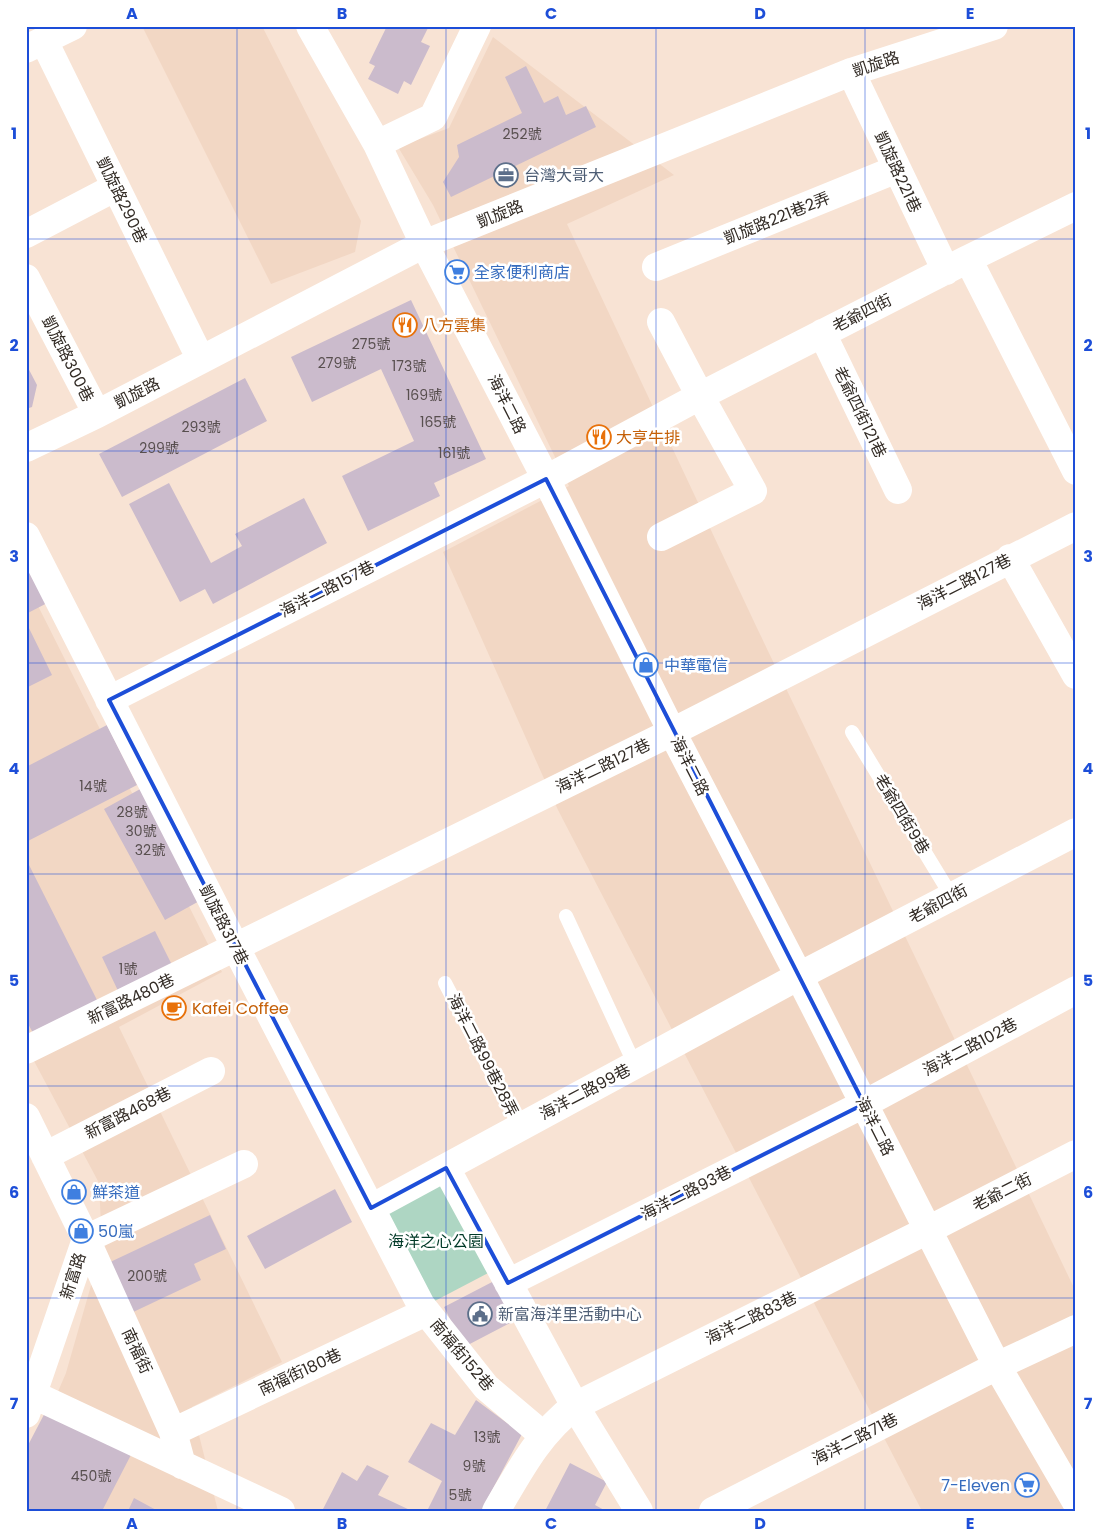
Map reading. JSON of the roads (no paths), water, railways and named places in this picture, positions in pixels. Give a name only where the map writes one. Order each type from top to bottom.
[{"type":"street","points":[[35,45],[73,26]]},
{"type":"street","name":"海洋二路","points":[[310,26],[377,144],[424,244],[546,479],[672,732],[799,976],[997,1366],[1070,1503]]},
{"type":"street","points":[[377,144],[433,117],[477,26]]},
{"type":"street","name":"凱旋路","points":[[26,448],[97,414],[424,244],[851,72],[994,26]]},
{"type":"street","name":"凱旋路290巷","points":[[35,45],[116,187],[201,360]]},
{"type":"street","name":"凱旋路221巷","points":[[851,72],[897,169],[957,265]]},
{"type":"street","name":"凱旋路221巷2弄","points":[[656,267],[897,169]]},
{"type":"street","points":[[26,234],[116,187]]},
{"type":"street","name":"老爺四街","points":[[546,479],[822,333],[1076,206]]},
{"type":"street","points":[[957,265],[1076,471]]},
{"type":"street","name":"凱旋路300巷","points":[[26,278],[97,414]]},
{"type":"street","points":[[661,322],[753,491],[661,537]]},
{"type":"street","name":"老爺四街121巷","points":[[822,333],[898,490]]},
{"type":"street","name":"海洋二路157巷","points":[[109,700],[546,479]]},
{"type":"street","name":"海洋二路127巷","points":[[236,948],[672,732],[1076,526]]},
{"type":"street","name":"凱旋路317巷","points":[[26,536],[236,948],[426,1312]]},
{"type":"street","points":[[1010,558],[1076,675]]},
{"type":"street","name":"老爺四街","points":[[799,976],[1076,832]]},
{"type":"street","name":"新富路480巷","points":[[26,1050],[236,948]]},
{"type":"street","name":"海洋二路99巷","points":[[371,1208],[799,976]]},
{"type":"street","name":"海洋二路102巷","points":[[864,1104],[1076,990]]},
{"type":"street","name":"新富路468巷","points":[[45,1156],[211,1071]]},
{"type":"street","name":"海洋二路93巷","points":[[508,1283],[864,1104]]},
{"type":"street","name":"新富路","points":[[27,1121],[86,1239],[30,1404]]},
{"type":"street","name":"老爺二街","points":[[928,1230],[1076,1154]]},
{"type":"street","points":[[86,1239],[244,1164]]},
{"type":"street","points":[[446,1168],[575,1406],[639,1511]]},
{"type":"street","name":"海洋二路83巷","points":[[575,1406],[928,1230]]},
{"type":"street","name":"南福街","points":[[86,1239],[174,1432],[182,1464]]},
{"type":"street","name":"南福街180巷","points":[[174,1432],[426,1312]]},
{"type":"street","name":"南福街152巷","points":[[426,1312],[486,1387],[544,1436]]},
{"type":"street","name":"海洋二路71巷","points":[[713,1511],[997,1366],[1076,1329]]},
{"type":"street","points":[[30,1404],[182,1464],[281,1511]]},
{"type":"street","points":[[496,1511],[536,1445],[558,1419],[575,1406]]},
{"type":"lane","name":"老爺四街9巷","points":[[852,732],[952,897]]},
{"type":"lane","points":[[566,916],[635,1065]]},
{"type":"lane","name":"海洋二路99巷28弄","points":[[445,983],[520,1127]]},
{"type":"place","name":"台灣大哥大","points":[[506,175]]},
{"type":"place","name":"全家便利商店","points":[[457,272]]},
{"type":"place","name":"八方雲集","points":[[405,325]]},
{"type":"place","name":"大亨牛排","points":[[599,437]]},
{"type":"place","name":"中華電信","points":[[646,665]]},
{"type":"place","name":"Kafei Coffee","points":[[174,1008]]},
{"type":"place","name":"鮮茶道","points":[[74,1192]]},
{"type":"place","name":"50嵐","points":[[81,1231]]},
{"type":"place","name":"新富海洋里活動中心","points":[[480,1314]]},
{"type":"place","name":"7-Eleven","points":[[1027,1485]]},
{"type":"park label","name":"海洋之心公園","points":[[436,1241]]}]
